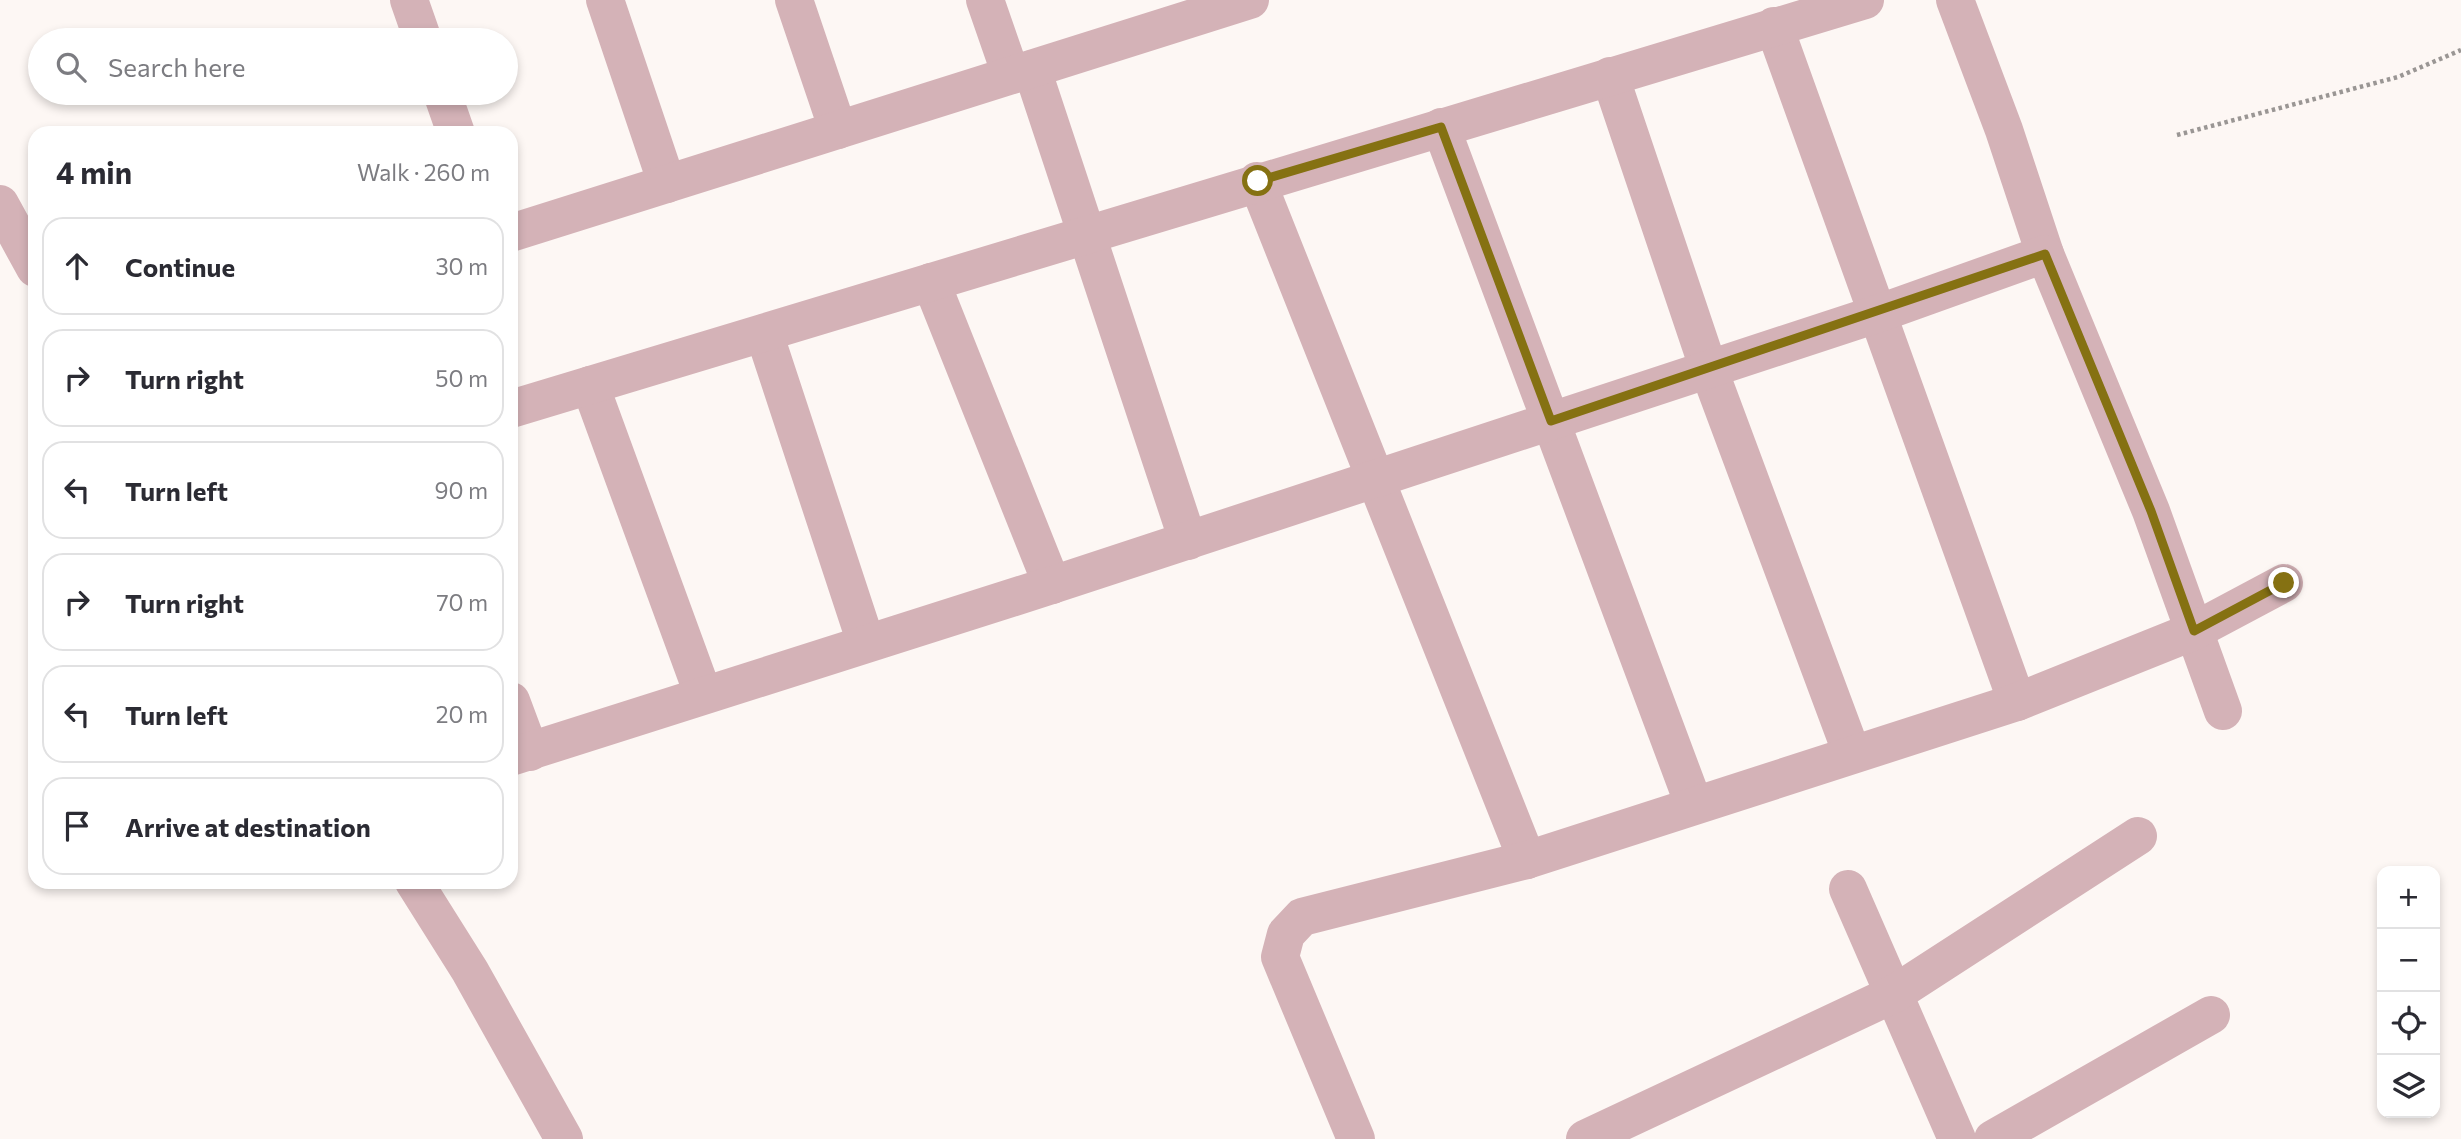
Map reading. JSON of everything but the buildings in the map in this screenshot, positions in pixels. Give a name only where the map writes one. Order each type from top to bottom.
[{"type":"street","points":[[409,0],[419,28]]},
{"type":"street","points":[[605,0],[667,184]]},
{"type":"street","points":[[794,0],[838,130]]},
{"type":"street","points":[[985,0],[1021,72],[1085,234],[1188,541]]},
{"type":"street","points":[[518,231],[1021,72],[1154,15],[1250,0]]},
{"type":"street","points":[[518,407],[1258,181],[1865,0]]},
{"type":"street","points":[[1955,0],[2004,130],[2045,254],[2151,511],[2223,711]]},
{"type":"street","points":[[1774,26],[2017,702]]},
{"type":"street","points":[[1610,76],[1709,369],[1852,754]]},
{"type":"street","points":[[446,105],[454,126]]},
{"type":"street","points":[[1441,127],[1694,805]]},
{"type":"street","points":[[1258,181],[1374,480],[1527,860]]},
{"type":"street","points":[[0,204],[28,255]]},
{"type":"street","points":[[520,754],[1188,541],[1877,314],[2045,254]]},
{"type":"street","points":[[931,282],[1052,585]]},
{"type":"street","points":[[764,333],[866,643]]},
{"type":"street","points":[[590,385],[703,694]]},
{"type":"street","points":[[1356,1139],[1280,957],[1286,934],[1294,923],[1313,912],[1527,860],[2017,702],[2194,631],[2284,583]]},
{"type":"street","points":[[1585,1139],[1894,994],[2138,836]]},
{"type":"street","points":[[418,889],[470,971],[564,1139]]},
{"type":"street","points":[[1848,889],[1957,1139]]},
{"type":"street","points":[[1993,1139],[2211,1016]]},
{"type":"path","points":[[2177,135],[2398,77],[2461,50]]},
{"type":"route","points":[[1258,181],[1441,127],[1551,421],[1877,314],[2045,254],[2151,511],[2194,631],[2284,583]]}]
